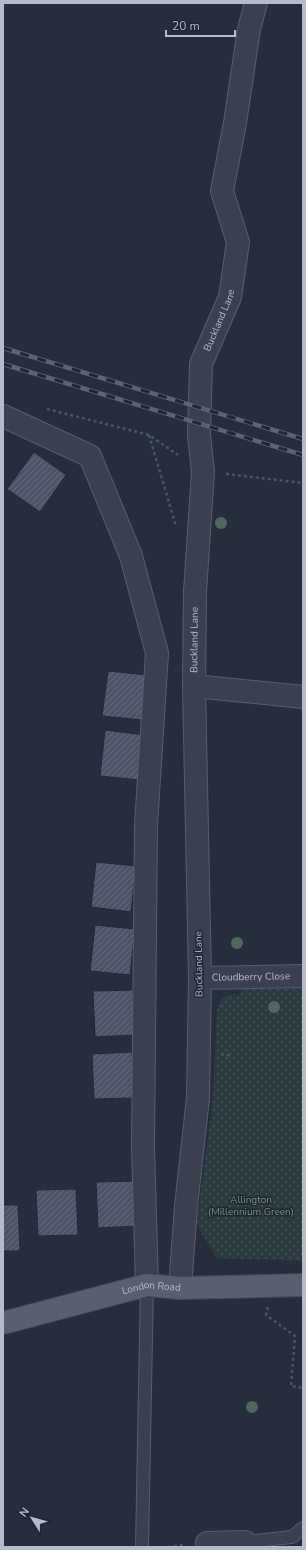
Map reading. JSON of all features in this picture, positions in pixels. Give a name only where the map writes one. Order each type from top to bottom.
[{"type":"main road","name":"London Road","points":[[3,1323],[147,1285],[180,1288],[303,1285]]},
{"type":"street","name":"Buckland Lane","points":[[180,1288],[186,1206],[198,1098],[200,978],[194,686],[195,592],[204,472],[200,435],[201,364],[230,297],[238,242],[222,191],[235,123],[249,29],[256,3]]},
{"type":"street","points":[[3,416],[90,456],[132,556],[157,653],[146,825],[143,1148],[147,1285]]},
{"type":"street","points":[[194,686],[303,697]]},
{"type":"street","name":"Cloudberry Close","points":[[200,978],[303,976]]},
{"type":"street","points":[[207,1543],[245,1544]]},
{"type":"lane","points":[[140,1545],[147,1285]]},
{"type":"lane","points":[[245,1544],[292,1537],[303,1528]]},
{"type":"path","points":[[27,427],[39,407],[149,435],[204,472],[303,483]]},
{"type":"path","points":[[149,435],[177,532]]},
{"type":"path","points":[[272,1285],[266,1315],[294,1336],[291,1386],[303,1388]]},
{"type":"green space","name":"Allington (Millennium Green)","points":[[303,985],[303,1261],[217,1258],[199,1229],[197,1221],[213,1100],[218,1006],[224,997],[241,994],[241,987]]},
{"type":"building","points":[[34,452],[66,475],[40,512],[7,489]]},
{"type":"building","points":[[108,671],[147,675],[142,720],[102,716]]},
{"type":"building","points":[[105,730],[145,735],[140,780],[100,776]]},
{"type":"building","points":[[96,862],[136,866],[131,912],[91,907]]},
{"type":"building","points":[[95,925],[135,929],[130,975],[90,971]]},
{"type":"building","points":[[133,990],[135,1035],[95,1037],[93,991]]},
{"type":"building","points":[[132,1052],[134,1098],[94,1099],[92,1054]]},
{"type":"building","points":[[136,1181],[138,1226],[98,1228],[96,1182]]},
{"type":"building","points":[[76,1189],[78,1235],[38,1236],[36,1190]]},
{"type":"building","points":[[3,1205],[18,1205],[20,1251],[3,1251]]},
{"type":"railway","points":[[3,348],[303,439]]},
{"type":"railway","points":[[3,364],[303,455]]}]
